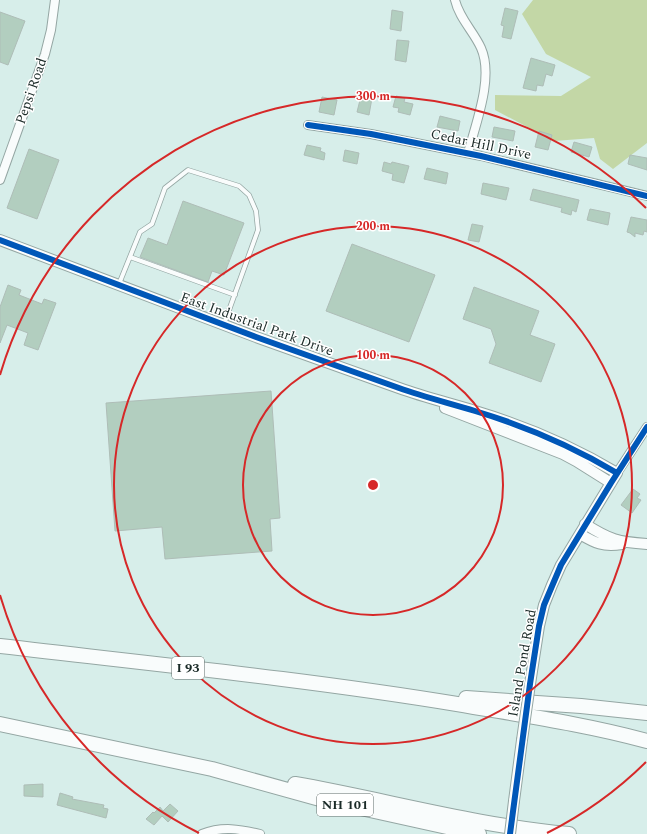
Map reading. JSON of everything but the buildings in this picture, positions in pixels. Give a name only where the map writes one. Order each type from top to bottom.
[{"type":"highway","name":"I 93","points":[[0,646],[376,691],[581,706],[647,713]]},
{"type":"highway","points":[[376,691],[579,724],[647,741]]},
{"type":"highway","points":[[0,724],[212,769],[337,792],[481,822],[532,831],[569,834]]},
{"type":"highway","name":"NH 101","points":[[212,769],[320,799],[479,834]]},
{"type":"street","name":"Pepsi Road","points":[[0,180],[45,54],[51,30],[55,0]]},
{"type":"street","points":[[455,0],[460,13],[481,48],[486,67],[485,88],[468,153]]},
{"type":"street","name":"Cedar Hill Drive","points":[[308,125],[371,134],[468,153],[647,196]]},
{"type":"street","name":"East Industrial Park Drive","points":[[0,240],[420,396],[474,410],[531,431],[576,450],[617,473]]},
{"type":"street","name":"East Industrial Park Drive","points":[[420,396],[436,404],[562,454],[611,483]]},
{"type":"street","name":"Island Pond Road","points":[[510,834],[530,684],[539,626],[544,605],[561,565],[585,524],[647,427]]},
{"type":"street","points":[[585,524],[604,536],[626,543]]},
{"type":"street","points":[[580,534],[591,541],[605,546],[626,543],[647,544]]},
{"type":"street","points":[[202,834],[230,828],[260,834]]},
{"type":"lane","points":[[119,284],[140,232],[152,224],[165,188],[188,170],[239,186],[249,195],[256,211],[258,230],[224,324]]},
{"type":"lane","points":[[130,257],[234,295]]},
{"type":"green space","points":[[533,0],[647,0],[647,143],[613,169],[600,159],[594,138],[554,141],[495,110],[495,95],[561,96],[591,77],[546,54],[522,14]]},
{"type":"cycle path","points":[[308,125],[371,134],[481,156],[647,196]]},
{"type":"cycle path","points":[[0,240],[256,337],[408,391],[512,423],[565,445],[617,473]]},
{"type":"cycle path","points":[[510,834],[530,684],[539,626],[544,605],[561,565],[647,427]]}]
